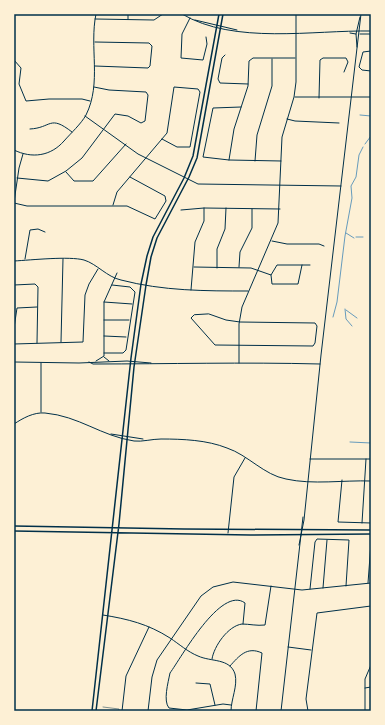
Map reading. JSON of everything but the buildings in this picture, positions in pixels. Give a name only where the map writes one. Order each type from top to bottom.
[{"type":"main road","points":[[92,711],[123,437],[130,361],[141,284],[153,237],[184,178],[197,142],[218,14]]},
{"type":"main road","points":[[96,711],[123,482],[134,365],[151,257],[157,238],[188,180],[197,158],[223,14]]},
{"type":"main road","points":[[118,481],[123,482]]},
{"type":"main road","points":[[14,526],[371,530]]},
{"type":"main road","points":[[14,531],[301,535],[371,534]]},
{"type":"street","points":[[14,150],[23,154],[37,155],[49,152],[60,145],[85,116],[94,86],[94,42],[96,14]]},
{"type":"street","points":[[128,14],[128,19]]},
{"type":"street","points":[[95,19],[154,20],[163,14]]},
{"type":"street","points":[[182,14],[216,27],[237,30],[296,33],[371,31]]},
{"type":"street","points":[[239,363],[242,307],[272,241],[278,223],[280,209],[282,137],[294,97],[296,14]]},
{"type":"street","points":[[281,711],[351,97],[360,34],[361,14]]},
{"type":"street","points":[[357,48],[356,34],[361,16]]},
{"type":"street","points":[[190,18],[182,34],[182,58],[203,60],[207,44],[206,37]]},
{"type":"street","points":[[195,20],[217,24],[237,30]]},
{"type":"street","points":[[349,32],[356,34],[371,34]]},
{"type":"street","points":[[94,42],[149,43],[152,46],[150,66],[148,68],[95,66]]},
{"type":"street","points":[[371,51],[363,52],[359,67],[362,70],[371,71]]},
{"type":"street","points":[[225,55],[222,58],[218,79],[219,83],[248,84]]},
{"type":"street","points":[[229,160],[233,133],[248,84],[249,60],[253,58],[296,58]]},
{"type":"street","points":[[255,161],[256,135],[272,86],[272,58]]},
{"type":"street","points":[[319,98],[320,60],[323,58],[346,58],[348,62],[344,72]]},
{"type":"street","points":[[14,60],[21,68],[19,84],[26,101],[82,99],[90,101]]},
{"type":"street","points":[[17,178],[48,181],[66,171],[82,158],[105,129],[111,116],[115,114],[128,116],[141,123],[145,122],[148,95],[143,92],[109,90],[94,86]]},
{"type":"street","points":[[113,205],[115,194],[168,130],[174,88],[177,86],[198,89],[200,92],[190,147],[176,146],[162,139]]},
{"type":"street","points":[[294,97],[371,97]]},
{"type":"street","points":[[242,106],[216,107],[213,109],[203,156],[207,159],[281,161]]},
{"type":"street","points":[[85,116],[146,158],[188,180],[201,185],[341,186]]},
{"type":"street","points":[[287,119],[295,121],[334,121],[340,123]]},
{"type":"street","points":[[30,129],[54,122],[60,123],[72,132]]},
{"type":"street","points":[[66,171],[74,181],[94,181],[126,144]]},
{"type":"street","points":[[23,154],[17,178],[14,203],[27,206],[131,206],[155,219],[166,201],[166,197],[130,177]]},
{"type":"street","points":[[181,210],[204,208],[280,209]]},
{"type":"street","points":[[191,291],[195,242],[204,220],[204,208]]},
{"type":"street","points":[[217,268],[217,249],[225,229],[226,208]]},
{"type":"street","points":[[239,268],[240,252],[252,228],[252,208]]},
{"type":"street","points":[[25,260],[27,238],[30,230],[38,229],[44,232]]},
{"type":"street","points":[[272,241],[287,244],[319,244],[324,246]]},
{"type":"street","points":[[61,343],[61,296],[64,268],[63,259]]},
{"type":"street","points":[[14,261],[63,259],[84,260],[115,278],[146,285],[191,291],[248,291]]},
{"type":"street","points":[[302,264],[298,284],[272,284],[270,275],[277,264],[302,264],[310,265]]},
{"type":"street","points":[[194,267],[258,269],[270,275]]},
{"type":"street","points":[[14,344],[83,342],[85,296],[89,284],[98,268]]},
{"type":"street","points":[[104,356],[104,302],[117,273]]},
{"type":"street","points":[[14,285],[35,284],[39,289],[37,307],[37,344]]},
{"type":"street","points":[[104,353],[124,353],[135,292],[132,288],[112,285]]},
{"type":"street","points":[[104,302],[132,304]]},
{"type":"street","points":[[14,328],[17,308],[37,307]]},
{"type":"street","points":[[194,314],[210,314],[226,320],[240,322],[314,322],[317,326],[315,343],[313,346],[214,344],[191,318],[194,314]]},
{"type":"street","points":[[103,320],[129,320]]},
{"type":"street","points":[[103,336],[127,337]]},
{"type":"street","points":[[104,356],[109,360]]},
{"type":"street","points":[[96,361],[104,356]]},
{"type":"street","points":[[14,362],[89,362],[109,360],[135,361],[152,364]]},
{"type":"street","points":[[41,362],[41,412]]},
{"type":"street","points":[[89,362],[93,364],[134,365],[239,363],[320,364]]},
{"type":"street","points":[[14,424],[32,414],[41,412],[70,417],[126,439],[180,440],[211,443],[227,448],[246,457],[269,472],[284,479],[307,481],[371,481]]},
{"type":"street","points":[[123,437],[127,436],[144,440]]},
{"type":"street","points":[[228,534],[234,477],[246,457]]},
{"type":"street","points":[[310,459],[371,459]]},
{"type":"street","points":[[362,524],[366,481],[366,459]]},
{"type":"street","points":[[342,480],[338,521],[341,523],[371,523]]},
{"type":"street","points":[[310,590],[315,542],[318,539],[346,539],[349,541],[346,586]]},
{"type":"street","points":[[323,588],[327,539]]},
{"type":"street","points":[[368,583],[371,543]]},
{"type":"street","points":[[148,711],[153,672],[158,660],[201,596],[213,587],[228,582],[310,590],[371,583]]},
{"type":"street","points":[[212,660],[213,651],[219,642],[236,626],[243,624],[264,625],[271,586]]},
{"type":"street","points":[[231,705],[215,705],[187,710],[167,707],[166,701],[170,674],[203,624],[221,606],[229,601],[240,600],[245,602],[243,624]]},
{"type":"street","points":[[308,711],[306,699],[317,613],[371,606]]},
{"type":"street","points":[[103,616],[133,620],[150,626],[197,656],[230,666],[235,674],[236,682],[231,711]]},
{"type":"street","points":[[122,711],[126,676],[150,626]]},
{"type":"street","points":[[288,647],[312,650]]},
{"type":"street","points":[[230,666],[246,651],[251,650],[262,653],[256,711]]},
{"type":"street","points":[[365,711],[366,674],[371,665]]},
{"type":"street","points":[[196,683],[206,682],[211,684],[215,705]]},
{"type":"street","points":[[365,688],[371,687]]},
{"type":"lane","points":[[103,707],[119,709],[119,711]]},
{"type":"waterway","points":[[360,115],[371,116]]},
{"type":"waterway","points":[[365,144],[371,136]]},
{"type":"waterway","points":[[333,317],[337,302],[345,236],[352,198],[351,186],[356,177],[359,155],[363,147]]},
{"type":"waterway","points":[[346,233],[354,238]]},
{"type":"waterway","points":[[356,237],[363,237]]},
{"type":"waterway","points":[[345,309],[346,319],[352,326]]},
{"type":"waterway","points":[[346,310],[357,318]]},
{"type":"waterway","points":[[350,442],[371,443]]}]
